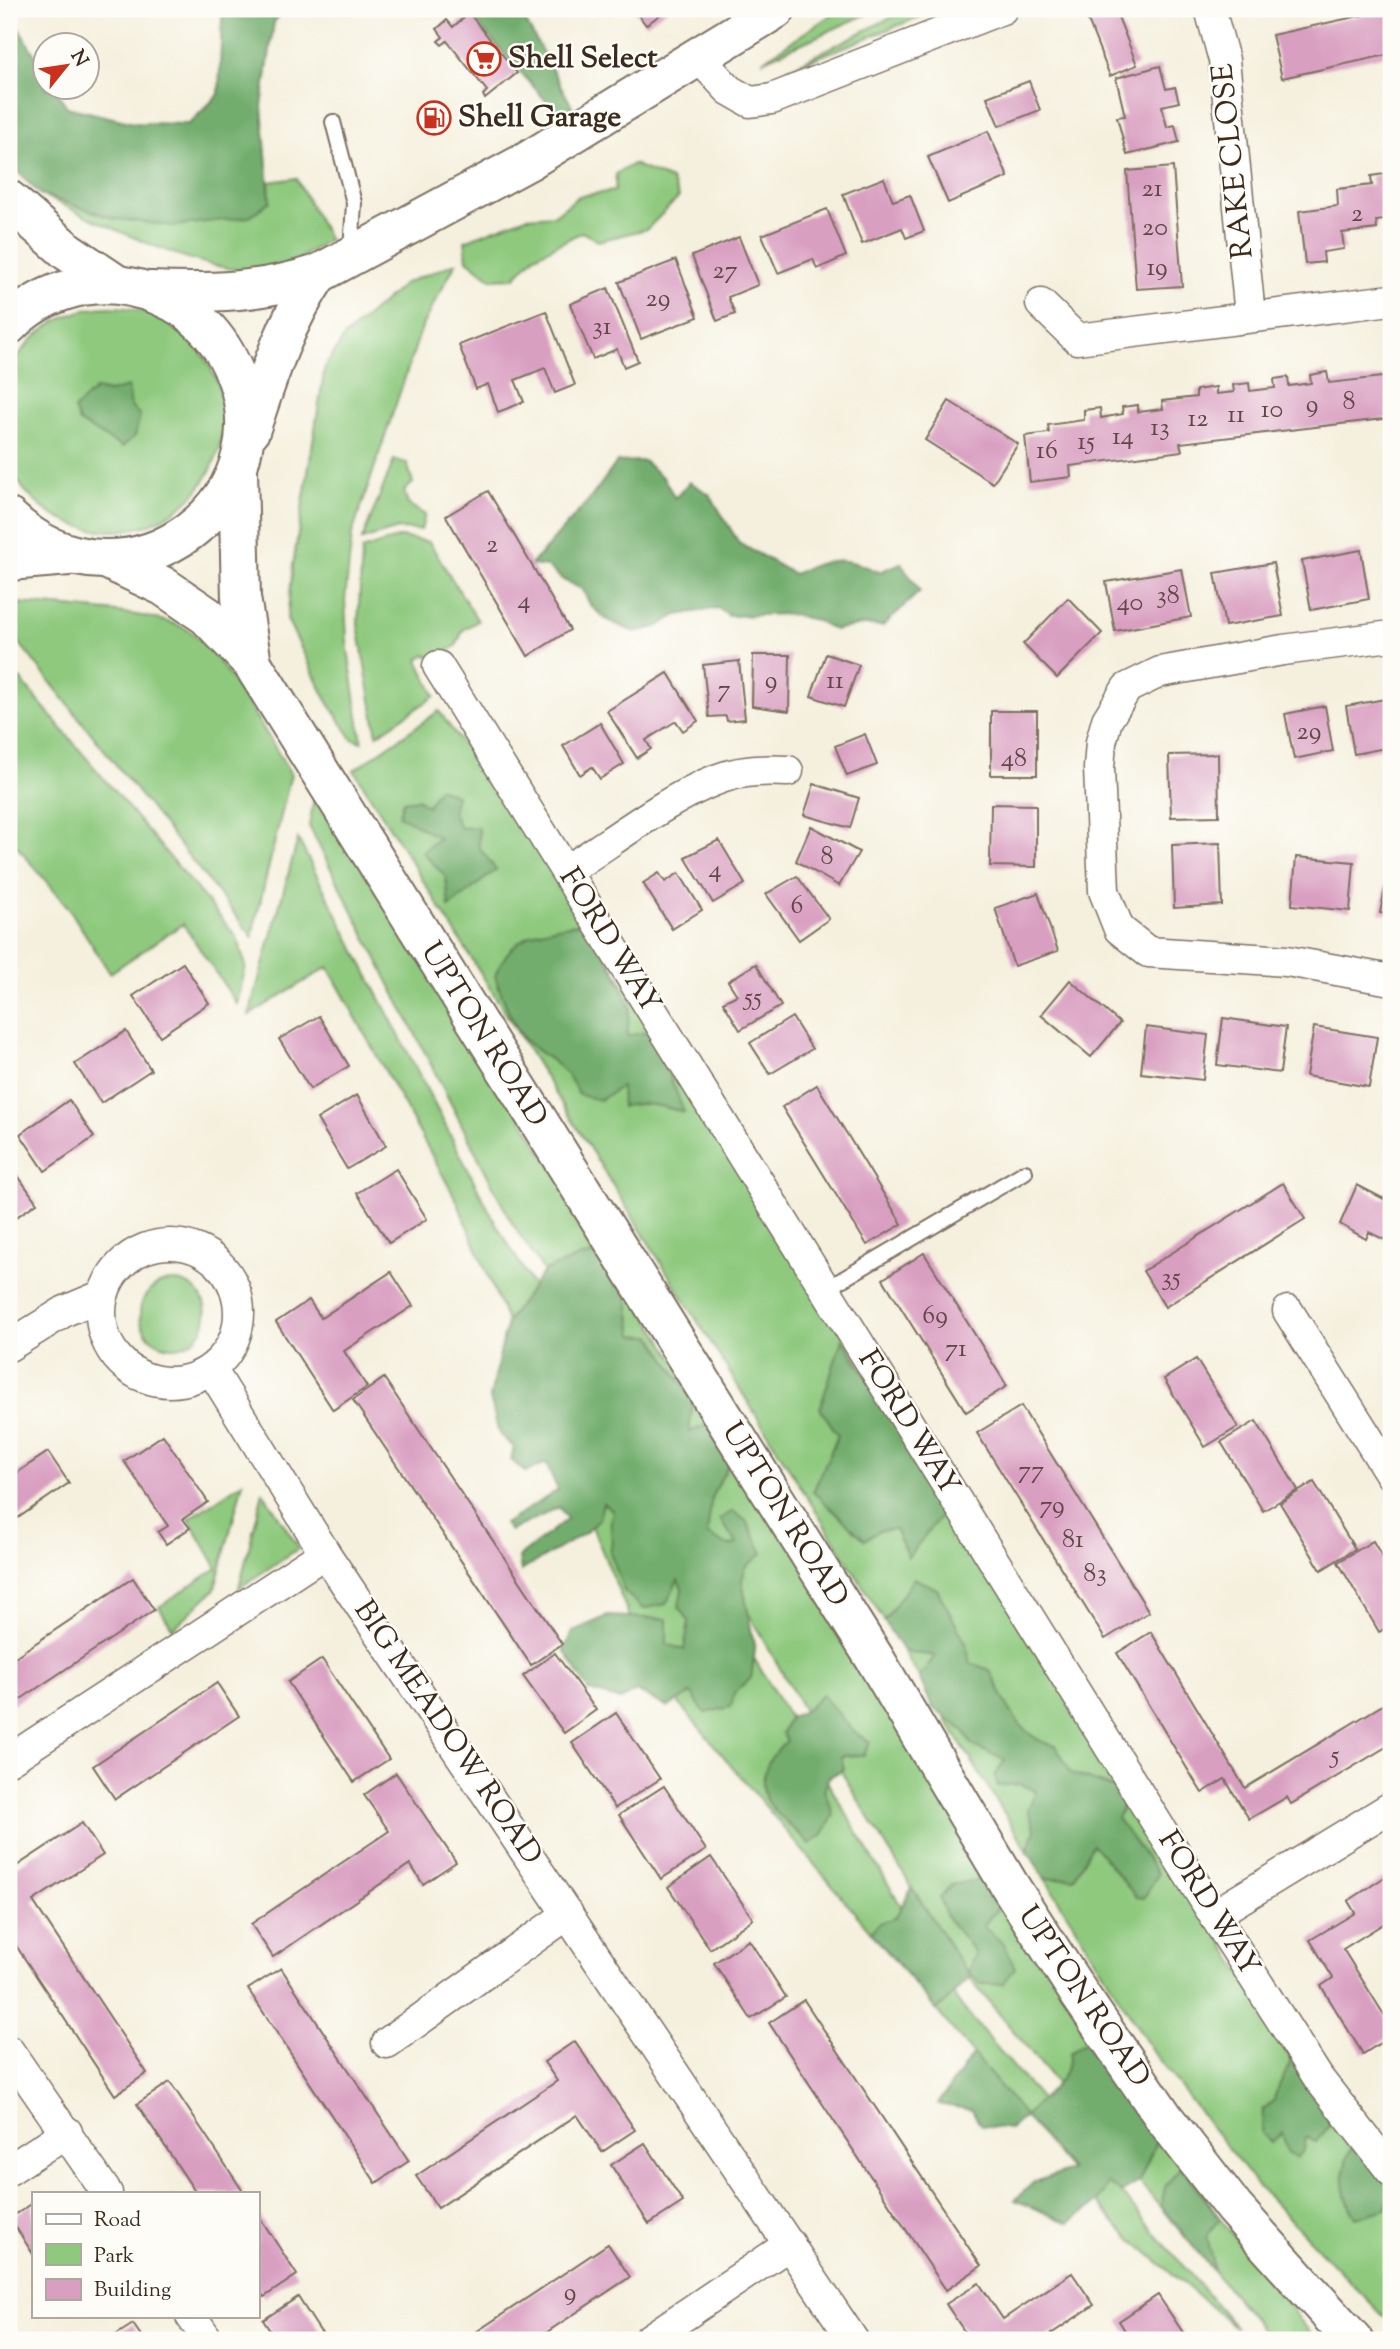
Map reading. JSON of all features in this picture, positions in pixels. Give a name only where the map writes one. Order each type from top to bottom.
[{"type":"main road","points":[[9,325],[18,315],[48,297],[81,286],[133,287],[206,294],[245,291],[282,285],[335,265],[528,161],[775,9]]},
{"type":"main road","points":[[9,200],[67,251],[133,287],[187,309],[217,338],[237,374],[245,414],[240,460]]},
{"type":"main road","points":[[9,561],[69,556],[110,561],[152,554],[190,534],[219,503],[240,460],[278,346],[295,309],[335,265]]},
{"type":"main road","name":"UPTON ROAD","points":[[240,460],[241,598],[251,663]]},
{"type":"main road","points":[[9,518],[27,536],[69,556]]},
{"type":"main road","name":"UPTON ROAD","points":[[110,561],[163,586],[206,616],[251,663],[874,1659],[1008,1883],[1080,1995],[1165,2119],[1234,2208],[1353,2340]]},
{"type":"street","points":[[698,57],[729,90],[750,102],[772,99],[1002,9]]},
{"type":"street","name":"RAKE CLOSE","points":[[1210,9],[1224,60],[1251,315]]},
{"type":"street","points":[[1041,304],[1077,339],[1251,315],[1391,300]]},
{"type":"street","points":[[1391,636],[1283,650],[1160,672],[1127,688],[1107,720],[1098,768],[1104,891],[1119,929],[1148,952],[1287,961],[1391,980]]},
{"type":"street","name":"FORD WAY","points":[[438,666],[1214,1915],[1319,2079],[1391,2171]]},
{"type":"street","points":[[566,871],[671,804],[723,777],[758,770],[788,771]]},
{"type":"street","points":[[180,1244],[202,1251],[221,1265],[234,1284],[240,1307],[238,1331],[228,1352],[211,1369],[193,1379],[172,1382],[151,1379],[132,1370],[116,1356],[106,1337],[101,1317],[103,1295],[119,1266],[147,1247],[180,1244]]},
{"type":"street","points":[[9,1346],[65,1311],[103,1295]]},
{"type":"street","points":[[1288,1311],[1391,1475]]},
{"type":"street","name":"BIG MEADOW ROAD","points":[[211,1369],[325,1553],[853,2340]]},
{"type":"street","points":[[9,1760],[325,1553]]},
{"type":"street","points":[[1214,1915],[1391,1807]]},
{"type":"street","points":[[387,2043],[568,1914]]},
{"type":"street","points":[[9,2051],[106,2192]]},
{"type":"street","points":[[9,2170],[66,2132]]},
{"type":"street","points":[[648,2340],[790,2244]]},
{"type":"street","points":[[192,2318],[208,2340]]},
{"type":"lane","points":[[333,122],[354,203],[335,265]]},
{"type":"lane","points":[[826,1289],[1025,1172]]},
{"type":"green space","points":[[225,9],[285,9],[274,22],[262,106],[270,201],[249,217],[173,226],[116,219],[40,194],[9,163],[9,12],[32,50],[32,102],[64,102],[67,107],[134,123],[189,124],[219,94],[222,18]]},
{"type":"green space","points":[[457,9],[519,9],[575,112],[563,120],[469,14]]},
{"type":"green space","points":[[840,9],[878,9],[762,61]]},
{"type":"green space","points":[[908,9],[940,9],[786,70]]},
{"type":"green space","points":[[633,164],[671,180],[679,197],[647,229],[598,241],[582,232],[535,256],[514,278],[491,279],[467,260],[465,241],[526,217],[555,215],[579,196],[615,191],[616,174]]},
{"type":"green space","points":[[296,178],[329,240],[294,262],[272,270],[246,271],[186,257],[122,233],[40,194],[116,219],[270,201],[269,182]]},
{"type":"green space","points":[[456,263],[423,324],[352,534],[345,600],[347,643],[362,742],[352,739],[326,699],[287,619],[293,565],[325,367],[345,336],[405,283]]},
{"type":"green space","points":[[111,307],[154,316],[173,326],[190,340],[204,357],[214,376],[223,419],[214,462],[204,481],[190,498],[173,512],[154,522],[111,531],[68,522],[49,512],[32,498],[18,481],[8,462],[-1,419],[8,376],[18,357],[32,340],[49,326],[68,316]]},
{"type":"green space","points":[[128,387],[131,407],[140,415],[135,436],[122,447],[79,422],[74,409],[96,389],[109,392]]},
{"type":"green space","points":[[394,460],[407,463],[413,483],[404,491],[408,504],[425,515],[421,530],[398,529],[362,540]]},
{"type":"green space","points":[[644,461],[664,479],[675,498],[690,482],[710,495],[739,543],[794,574],[817,564],[836,561],[855,563],[879,572],[901,563],[920,591],[883,626],[862,625],[834,630],[816,620],[789,614],[729,616],[718,608],[677,615],[657,627],[634,632],[607,620],[591,606],[582,589],[563,580],[548,567],[531,565],[589,500],[617,462]]},
{"type":"green space","points":[[400,537],[429,542],[478,621],[463,630],[456,646],[435,658],[425,655],[418,660],[435,696],[377,735],[358,625],[362,550]]},
{"type":"green space","points":[[9,602],[128,614],[172,623],[188,630],[200,640],[228,674],[291,774],[252,936],[9,630]]},
{"type":"green space","points":[[9,666],[237,937],[246,966],[237,1004],[183,924],[110,973],[68,907],[9,837]]},
{"type":"green space","points":[[439,711],[471,756],[483,759],[1292,2054],[1391,2186],[1391,2324],[1255,2183],[1153,2052],[354,770]]},
{"type":"green space","points":[[439,788],[456,795],[453,813],[460,828],[479,827],[479,847],[496,870],[449,907],[446,877],[422,852],[439,838],[399,815],[403,801],[418,799],[427,806]]},
{"type":"green space","points":[[315,793],[1220,2219],[1316,2340],[1271,2340],[975,1985],[912,1888],[800,1704],[619,1385],[512,1223],[309,826]]},
{"type":"green space","points":[[298,839],[494,1220],[958,2002],[1237,2329],[1120,2229],[652,1671],[457,1201],[328,967],[249,1015]]},
{"type":"green space","points":[[586,923],[616,973],[630,1007],[627,1036],[652,1031],[684,1112],[645,1104],[622,1107],[621,1087],[600,1100],[579,1095],[568,1076],[526,1041],[512,1019],[495,976],[510,950],[520,941],[543,930]]},
{"type":"green space","points":[[601,1253],[628,1298],[633,1335],[652,1336],[693,1401],[689,1432],[707,1425],[730,1462],[712,1496],[707,1534],[728,1546],[737,1544],[720,1519],[733,1511],[746,1521],[763,1553],[746,1567],[742,1580],[755,1650],[751,1678],[735,1692],[731,1707],[705,1713],[691,1693],[668,1707],[636,1691],[621,1700],[589,1691],[564,1650],[573,1631],[608,1616],[667,1619],[667,1644],[684,1650],[689,1621],[679,1607],[682,1589],[678,1580],[666,1604],[643,1609],[624,1591],[610,1552],[613,1511],[603,1503],[599,1519],[585,1533],[521,1571],[519,1557],[567,1519],[559,1507],[510,1531],[504,1524],[558,1490],[546,1463],[525,1472],[511,1460],[514,1447],[499,1434],[490,1398],[507,1322],[544,1271],[579,1257]]},
{"type":"green space","points":[[173,1281],[186,1284],[196,1291],[203,1301],[206,1314],[203,1327],[196,1337],[186,1344],[173,1347],[160,1344],[150,1337],[143,1327],[140,1314],[143,1301],[150,1291],[160,1284]]},
{"type":"green space","points":[[842,1339],[949,1505],[908,1557],[895,1529],[878,1531],[865,1540],[813,1492],[838,1435],[820,1408]]},
{"type":"green space","points":[[243,1482],[215,1589],[173,1629],[159,1607],[217,1568],[189,1519]]},
{"type":"green space","points":[[263,1492],[299,1548],[239,1588],[239,1587]]},
{"type":"green space","points":[[914,1578],[937,1589],[966,1643],[970,1663],[990,1670],[1008,1706],[1023,1727],[1032,1736],[1056,1746],[1071,1773],[1118,1789],[1124,1804],[1117,1818],[1158,1874],[1144,1898],[1136,1897],[1093,1844],[1074,1878],[1045,1879],[1027,1850],[1035,1831],[1028,1809],[1036,1791],[1021,1784],[998,1786],[995,1776],[1005,1760],[972,1745],[964,1731],[933,1708],[919,1677],[935,1656],[903,1651],[884,1621]]},
{"type":"green space","points":[[822,1695],[854,1732],[870,1742],[864,1755],[841,1756],[844,1769],[829,1777],[824,1790],[834,1815],[823,1834],[810,1844],[771,1806],[763,1784],[770,1759],[787,1742],[782,1733],[789,1718],[805,1711]]},
{"type":"green space","points":[[989,1878],[1003,1902],[983,1926],[1004,1944],[1015,1968],[1003,1984],[981,1984],[968,1971],[975,1954],[950,1921],[940,1897],[951,1885]]},
{"type":"green space","points":[[912,1888],[970,1977],[937,2011],[871,1932],[878,1923],[895,1918]]},
{"type":"green space","points":[[1091,2038],[1159,2135],[1139,2182],[1122,2192],[1108,2184],[1097,2202],[1069,2223],[1015,2200],[1034,2182],[1071,2170],[1025,2116],[1059,2080],[1070,2053]]},
{"type":"green space","points":[[973,2054],[1025,2116],[1010,2129],[981,2125],[972,2110],[938,2104]]},
{"type":"green space","points":[[1292,2054],[1335,2119],[1316,2142],[1306,2137],[1304,2150],[1296,2158],[1288,2154],[1282,2133],[1271,2143],[1262,2133],[1263,2110],[1274,2100]]},
{"type":"green space","points":[[1357,2139],[1391,2186],[1386,2209],[1356,2218],[1347,2199],[1344,2178],[1347,2158]]},
{"type":"green space","points":[[1181,2166],[1220,2219],[1207,2234],[1214,2272],[1161,2207],[1165,2187]]},
{"type":"building","points":[[634,9],[668,9],[646,25]]},
{"type":"building","points":[[1096,9],[1115,9],[1137,65],[1110,76],[1085,13]]},
{"type":"building","points":[[1391,9],[1391,54],[1282,78],[1272,35]]},
{"type":"building","name":"Shell Select","points":[[469,13],[517,73],[485,99],[483,95],[487,91],[447,41],[442,45],[438,41],[443,37],[437,29],[447,20],[453,27]]},
{"type":"building","points":[[1160,66],[1166,89],[1175,87],[1179,102],[1162,106],[1167,127],[1175,125],[1179,142],[1127,155],[1117,117],[1125,116],[1116,78]]},
{"type":"building","points":[[1029,81],[1040,110],[999,126],[987,97]]},
{"type":"building","points":[[988,131],[1008,177],[948,203],[928,157]]},
{"type":"building","points":[[1173,167],[1182,286],[1136,289],[1127,171]]},
{"type":"building","points":[[1391,173],[1391,219],[1376,221],[1377,229],[1342,233],[1344,249],[1323,252],[1324,262],[1305,264],[1299,211],[1338,206],[1337,189],[1372,185],[1371,176]]},
{"type":"building","points":[[884,178],[893,201],[910,195],[924,231],[906,238],[902,228],[862,244],[843,194]]},
{"type":"building","points":[[827,209],[846,256],[817,269],[813,259],[778,273],[762,235]]},
{"type":"building","points":[[739,237],[758,285],[728,297],[735,314],[717,321],[692,256]]},
{"type":"building","points":[[676,260],[698,317],[641,339],[619,282]]},
{"type":"building","points":[[608,288],[638,361],[624,367],[617,349],[593,359],[570,304]]},
{"type":"building","points":[[546,311],[575,385],[555,393],[545,368],[515,380],[524,402],[498,412],[488,384],[476,389],[459,345]]},
{"type":"building","points":[[1327,372],[1329,383],[1391,376],[1391,418],[1180,443],[1182,451],[1070,466],[1071,477],[1030,482],[1025,436],[1049,433],[1048,425],[1084,420],[1084,410],[1100,408],[1101,418],[1123,414],[1122,407],[1138,405],[1138,412],[1163,409],[1162,401],[1196,397],[1196,390],[1216,387],[1216,394],[1234,392],[1233,385],[1249,383],[1250,391],[1275,388],[1274,379],[1288,377],[1289,386],[1311,383],[1310,375]]},
{"type":"building","points":[[949,401],[1018,444],[993,483],[925,440]]},
{"type":"building","points":[[488,491],[570,630],[528,656],[446,516]]},
{"type":"building","points":[[1361,550],[1369,599],[1311,610],[1302,561]]},
{"type":"building","points":[[1273,563],[1283,616],[1225,626],[1215,573]]},
{"type":"building","points":[[1182,569],[1191,617],[1115,631],[1106,582]]},
{"type":"building","points":[[1068,598],[1102,633],[1057,678],[1023,644]]},
{"type":"building","points":[[826,654],[859,665],[844,707],[811,696]]},
{"type":"building","points":[[753,655],[790,655],[789,711],[752,706]]},
{"type":"building","points":[[739,661],[745,719],[727,721],[726,716],[709,717],[703,665]]},
{"type":"building","points":[[668,673],[698,721],[683,731],[676,721],[646,740],[651,749],[637,758],[607,711]]},
{"type":"building","points":[[1391,698],[1391,747],[1354,754],[1346,706]]},
{"type":"building","points":[[1325,706],[1333,751],[1294,759],[1285,714]]},
{"type":"building","points":[[991,711],[1037,711],[1037,775],[991,775]]},
{"type":"building","points":[[600,723],[624,764],[600,779],[592,767],[580,775],[563,746]]},
{"type":"building","points":[[865,734],[877,765],[847,776],[835,746]]},
{"type":"building","points":[[1218,754],[1219,816],[1171,817],[1169,755]]},
{"type":"building","points":[[814,784],[859,798],[850,828],[804,815]]},
{"type":"building","points":[[991,804],[1036,805],[1036,867],[990,866]]},
{"type":"building","points":[[811,826],[859,852],[839,886],[796,861]]},
{"type":"building","points":[[719,840],[745,884],[713,903],[685,857]]},
{"type":"building","points":[[1220,843],[1222,905],[1174,908],[1172,845]]},
{"type":"building","points":[[1296,857],[1354,862],[1350,911],[1292,905]]},
{"type":"building","points":[[1391,864],[1391,915],[1380,913]]},
{"type":"building","points":[[659,873],[665,882],[679,873],[702,910],[672,929],[643,883]]},
{"type":"building","points":[[797,876],[829,919],[799,940],[766,894]]},
{"type":"building","points":[[1038,893],[1058,951],[1014,966],[995,908]]},
{"type":"building","points":[[183,963],[209,1003],[160,1036],[133,996]]},
{"type":"building","points":[[756,964],[781,1006],[740,1030],[723,1002],[737,995],[728,981]]},
{"type":"building","points":[[1070,980],[1120,1023],[1091,1057],[1041,1015]]},
{"type":"building","points":[[319,1016],[349,1066],[310,1089],[279,1039]]},
{"type":"building","points":[[792,1017],[812,1049],[770,1074],[750,1043]]},
{"type":"building","points":[[1223,1018],[1286,1027],[1280,1073],[1217,1065]]},
{"type":"building","points":[[1146,1027],[1208,1035],[1203,1080],[1141,1073]]},
{"type":"building","points":[[1314,1027],[1377,1037],[1369,1087],[1306,1076]]},
{"type":"building","points":[[126,1031],[151,1070],[101,1103],[75,1064]]},
{"type":"building","points":[[817,1085],[902,1224],[867,1245],[782,1107]]},
{"type":"building","points":[[357,1095],[386,1146],[347,1169],[317,1119]]},
{"type":"building","points":[[69,1100],[94,1137],[45,1171],[20,1134]]},
{"type":"building","points":[[396,1169],[427,1219],[389,1243],[357,1193]]},
{"type":"building","points":[[14,1170],[37,1203],[9,1222],[9,1173]]},
{"type":"building","points":[[1283,1183],[1305,1219],[1165,1307],[1143,1271]]},
{"type":"building","points":[[1357,1185],[1384,1199],[1387,1191],[1391,1193],[1391,1243],[1369,1232],[1366,1239],[1340,1224]]},
{"type":"building","points":[[924,1253],[1007,1386],[966,1412],[883,1279]]},
{"type":"building","points":[[391,1272],[413,1306],[344,1351],[367,1387],[333,1410],[276,1322],[309,1300],[321,1318]]},
{"type":"building","points":[[1196,1359],[1238,1427],[1205,1447],[1164,1379]]},
{"type":"building","points":[[384,1378],[562,1644],[531,1665],[353,1400]]},
{"type":"building","points":[[1021,1406],[1149,1612],[1105,1639],[977,1433]]},
{"type":"building","points":[[1256,1421],[1298,1490],[1263,1511],[1221,1442]]},
{"type":"building","points":[[163,1435],[208,1502],[183,1519],[190,1528],[166,1544],[158,1532],[168,1526],[124,1461]]},
{"type":"building","points":[[48,1452],[69,1483],[9,1524],[9,1478]]},
{"type":"building","points":[[1314,1482],[1355,1549],[1321,1570],[1280,1503]]},
{"type":"building","points":[[1373,1541],[1391,1572],[1391,1625],[1379,1632],[1338,1562]]},
{"type":"building","points":[[133,1578],[154,1610],[9,1707],[9,1661]]},
{"type":"building","points":[[1151,1632],[1245,1788],[1391,1700],[1391,1744],[1291,1804],[1287,1797],[1249,1819],[1225,1779],[1202,1793],[1117,1653]]},
{"type":"building","points":[[555,1653],[596,1710],[564,1733],[523,1676]]},
{"type":"building","points":[[322,1659],[389,1759],[354,1782],[288,1682]]},
{"type":"building","points":[[217,1683],[239,1716],[115,1799],[93,1766]]},
{"type":"building","points":[[616,1713],[660,1779],[615,1808],[572,1743]]},
{"type":"building","points":[[396,1773],[456,1862],[423,1884],[410,1864],[273,1957],[251,1924],[389,1831],[364,1795]]},
{"type":"building","points":[[664,1786],[706,1850],[661,1879],[619,1815]]},
{"type":"building","points":[[82,1823],[103,1855],[33,1901],[147,2073],[115,2095],[9,1935],[9,1863],[12,1869]]},
{"type":"building","points":[[711,1857],[753,1919],[710,1949],[668,1887]]},
{"type":"building","points":[[1391,1873],[1391,1919],[1343,1949],[1391,2026],[1391,2036],[1363,2054],[1321,1986],[1333,1978],[1310,1940],[1355,1913],[1348,1901]]},
{"type":"building","points":[[749,1940],[786,1997],[751,2019],[714,1963]]},
{"type":"building","points":[[281,1968],[409,2161],[376,2183],[248,1989]]},
{"type":"building","points":[[804,2000],[981,2266],[946,2290],[769,2023]]},
{"type":"building","points":[[575,2041],[635,2130],[602,2152],[577,2115],[438,2208],[416,2176],[557,2081],[544,2062]]},
{"type":"building","points":[[170,2082],[243,2192],[195,2192],[137,2104]]},
{"type":"building","points":[[645,2143],[683,2202],[649,2224],[611,2165]]},
{"type":"building","points":[[32,2204],[32,2252],[10,2218]]},
{"type":"building","points":[[259,2216],[297,2275],[264,2297],[259,2289]]},
{"type":"building","points":[[608,2244],[630,2277],[535,2340],[464,2340]]},
{"type":"building","points":[[1072,2273],[1094,2305],[1042,2340],[970,2340],[946,2304],[979,2283],[1003,2319]]},
{"type":"building","points":[[1158,2295],[1188,2340],[1131,2340],[1119,2321]]},
{"type":"building","points":[[298,2297],[327,2340],[276,2340],[263,2320]]},
{"type":"building","points":[[133,2324],[144,2340],[108,2340]]},
{"type":"place","name":"Shell Select","points":[[484,59]]},
{"type":"place","name":"Shell Garage","points":[[434,118]]}]
